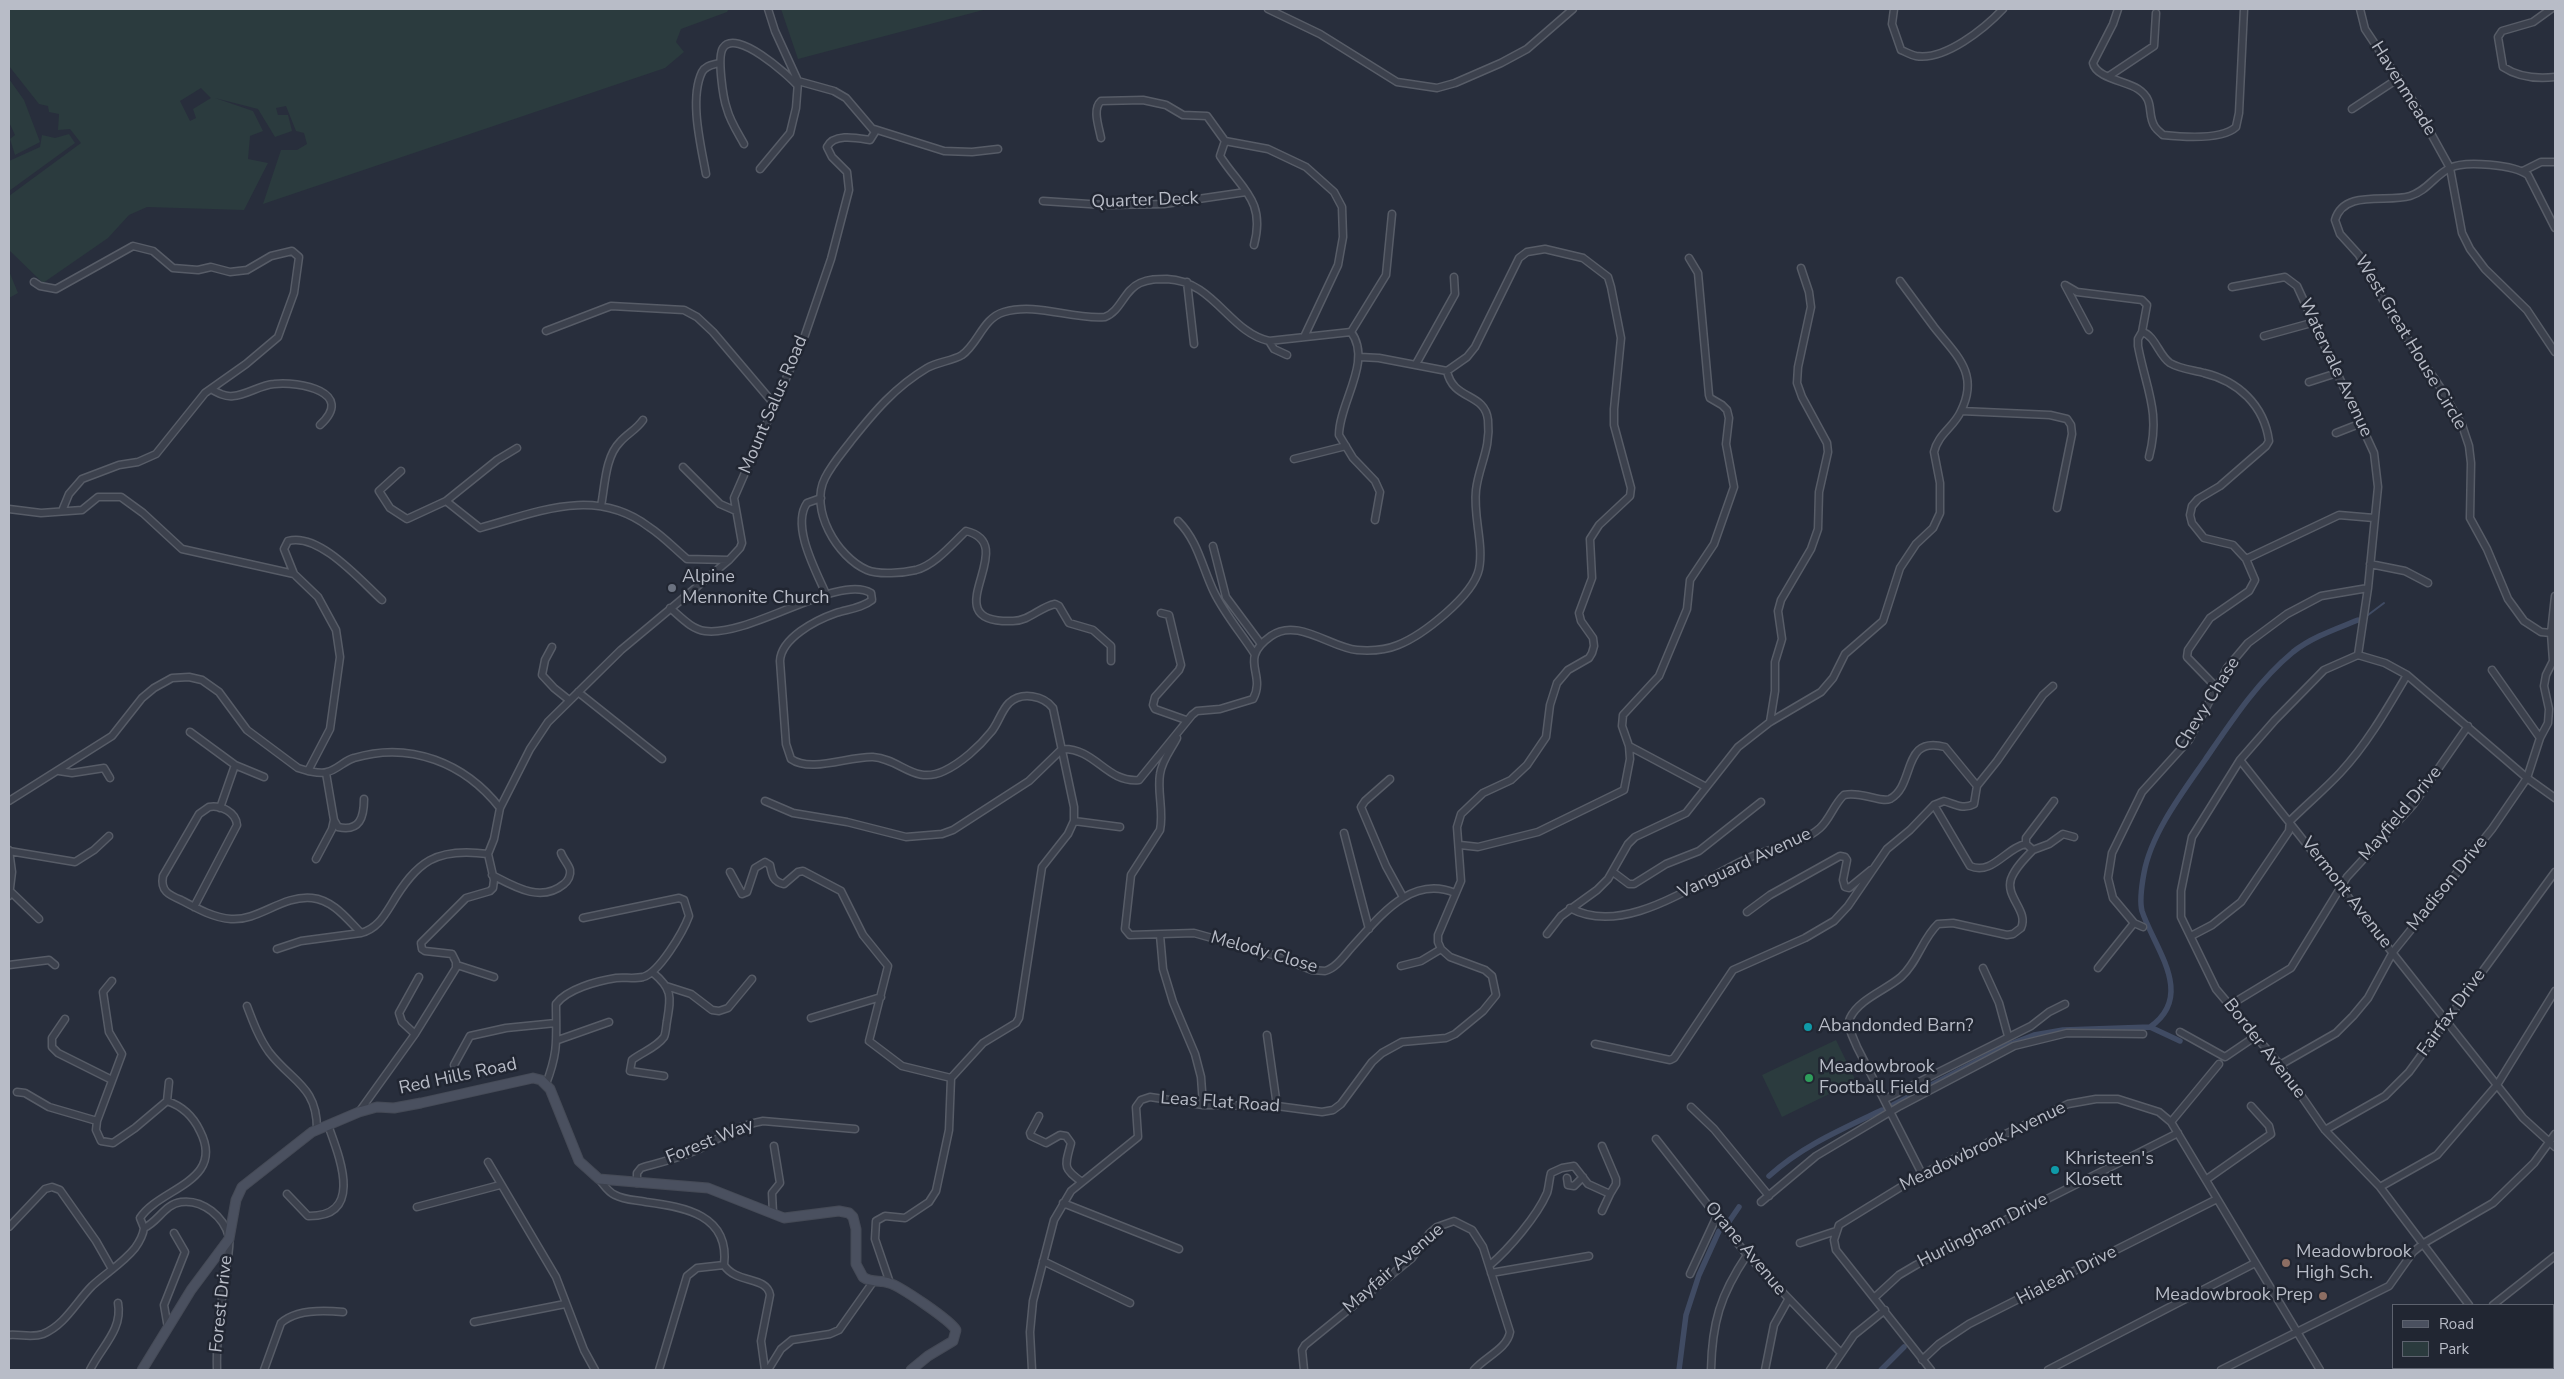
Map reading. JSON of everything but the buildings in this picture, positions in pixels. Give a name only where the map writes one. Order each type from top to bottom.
[{"type":"main road","name":"Red Hills Road","points":[[142,1370],[191,1290],[229,1239],[236,1200],[242,1187],[317,1129],[359,1112],[377,1107],[394,1108],[421,1104],[522,1079],[533,1078],[546,1084]]},
{"type":"main road","points":[[546,1084],[579,1161],[599,1179],[708,1188],[784,1218],[839,1212],[849,1213],[853,1217],[856,1229],[855,1251],[859,1273],[866,1280],[890,1283],[941,1315],[956,1330],[953,1341],[928,1356],[911,1370]]},
{"type":"street","points":[[760,169],[790,133],[796,108],[797,83],[774,31],[768,9]]},
{"type":"street","points":[[1268,9],[1320,34],[1397,82],[1437,88],[1455,83],[1501,63],[1527,49],[1573,9]]},
{"type":"street","points":[[1894,9],[1892,24],[1901,50],[1914,56],[1922,56],[1937,53],[1976,34],[2003,9]]},
{"type":"street","points":[[2118,9],[2113,24],[2093,63],[2097,73],[2137,88],[2146,95],[2151,107],[2154,126],[2163,135],[2212,135],[2231,131],[2238,122],[2244,9]]},
{"type":"street","name":"Havenmeade","points":[[2360,9],[2365,29],[2399,78],[2450,168],[2462,233],[2470,249],[2486,269],[2527,310],[2555,352]]},
{"type":"street","points":[[2550,9],[2533,22],[2502,31],[2498,37],[2503,67],[2512,73],[2530,77],[2555,77]]},
{"type":"street","points":[[2109,76],[2154,46],[2156,13]]},
{"type":"street","points":[[744,144],[726,108],[719,63],[723,48],[727,44],[745,46],[778,67],[797,83],[834,92],[846,98],[874,129],[944,151],[972,152],[998,149]]},
{"type":"street","points":[[706,174],[696,113],[698,93],[702,72],[709,65],[719,63]]},
{"type":"street","points":[[2352,109],[2399,78]]},
{"type":"street","points":[[1101,138],[1096,109],[1102,101],[1143,100],[1166,105],[1183,115],[1207,116],[1225,141],[1268,149],[1306,167],[1334,192],[1342,207],[1343,237],[1338,265],[1304,337]]},
{"type":"street","name":"Mount Salus Road","points":[[488,854],[494,840],[500,808],[530,749],[548,722],[621,650],[729,560],[742,543],[734,498],[805,335],[831,260],[849,190],[847,172],[832,157],[827,147],[833,140],[842,138],[870,140],[875,135],[874,129]]},
{"type":"street","points":[[1225,141],[1220,156],[1240,180],[1258,220],[1254,245]]},
{"type":"street","points":[[2523,171],[2541,162],[2555,162]]},
{"type":"street","points":[[2450,168],[2474,165],[2506,167],[2523,171],[2533,180],[2555,228]]},
{"type":"street","name":"West Great House Circle","points":[[2450,168],[2425,189],[2411,196],[2362,200],[2348,204],[2337,214],[2335,224],[2344,239],[2359,255],[2390,311],[2440,387],[2462,425],[2471,463],[2470,518],[2487,549],[2508,600],[2524,621],[2541,632],[2551,633]]},
{"type":"street","name":"Quarter Deck","points":[[1043,201],[1104,205],[1164,204],[1246,192]]},
{"type":"street","points":[[1351,332],[1386,275],[1392,214]]},
{"type":"street","points":[[34,282],[40,286],[56,289],[133,246],[153,251],[173,268],[198,270],[211,267],[230,272],[246,270],[271,256],[292,252],[299,257],[294,293],[278,337],[246,364],[205,393],[156,454],[148,459],[119,465],[82,479],[69,494],[62,511]]},
{"type":"street","points":[[1360,357],[1416,364],[1447,371],[1467,357],[1475,347],[1513,266],[1527,252],[1544,249],[1583,258],[1608,277],[1622,338],[1614,425],[1632,488],[1630,496],[1599,524],[1590,540],[1592,578],[1579,613],[1581,621],[1593,638],[1594,646],[1589,658],[1568,670],[1557,683],[1550,705],[1546,737],[1527,765],[1511,780],[1483,792],[1460,814],[1457,827],[1460,845],[1461,881],[1438,935],[1441,949],[1421,961],[1401,966]]},
{"type":"street","points":[[1460,845],[1478,847],[1538,832],[1624,790],[1630,759],[1630,746],[1622,726],[1624,715],[1659,676],[1687,610],[1690,580],[1714,544],[1734,487],[1726,444],[1729,418],[1727,410],[1722,404],[1710,398],[1709,395],[1698,273],[1689,258]]},
{"type":"street","points":[[1770,722],[1775,691],[1775,662],[1782,639],[1778,611],[1782,600],[1811,549],[1818,529],[1819,492],[1828,452],[1827,443],[1802,397],[1797,382],[1798,367],[1811,307],[1809,292],[1801,268]]},
{"type":"street","points":[[1416,364],[1455,294],[1454,277]]},
{"type":"street","name":"Watervale Avenue","points":[[2232,287],[2286,277],[2297,286],[2374,453],[2378,487],[2368,588],[2358,655]]},
{"type":"street","points":[[1111,661],[1111,646],[1101,635],[1069,622],[1055,604],[1022,621],[1010,622],[986,617],[978,608],[975,595],[987,555],[986,542],[978,534],[966,531],[927,565],[916,570],[889,572],[867,570],[850,558],[834,540],[823,515],[821,498],[824,480],[836,459],[878,407],[903,382],[929,367],[962,354],[991,319],[1002,312],[1024,309],[1105,317],[1112,314],[1132,287],[1155,279],[1187,282],[1201,289],[1257,338],[1269,341],[1351,332]]},
{"type":"street","points":[[1548,934],[1570,908],[1597,890],[1613,872],[1628,844],[1636,837],[1686,813],[1738,747],[1770,722],[1821,692],[1833,678],[1845,654],[1883,622],[1900,568],[1916,544],[1933,528],[1938,519],[1941,500],[1936,446],[1943,433],[1961,411],[1967,381],[1961,359],[1900,281]]},
{"type":"street","points":[[1187,282],[1194,344]]},
{"type":"street","points":[[2088,330],[2065,286],[2077,292],[2142,300],[2147,306],[2142,332],[2138,339],[2138,346],[2152,400],[2155,422],[2154,439],[2148,458]]},
{"type":"street","points":[[546,331],[610,306],[684,310],[697,317],[713,332],[774,404]]},
{"type":"street","points":[[2264,336],[2315,322]]},
{"type":"street","points":[[1351,332],[1357,340],[1360,357],[1339,429],[1339,435],[1353,458],[1375,481],[1380,492],[1375,520]]},
{"type":"street","points":[[2142,332],[2149,335],[2169,363],[2219,376],[2238,387],[2256,406],[2269,441],[2266,446],[2220,486],[2198,499],[2192,506],[2190,515],[2192,523],[2204,538],[2233,545],[2246,559],[2255,580],[2253,587],[2210,618],[2187,653],[2192,665],[2216,687]]},
{"type":"street","points":[[1269,341],[1274,349],[1287,355]]},
{"type":"street","points":[[765,801],[793,813],[847,822],[906,837],[942,834],[953,830],[1029,781],[1062,749],[1071,748],[1095,758],[1114,777],[1131,781],[1139,780],[1186,720],[1197,711],[1220,709],[1253,699],[1257,691],[1258,682],[1253,660],[1254,653],[1272,634],[1284,630],[1305,632],[1356,650],[1380,650],[1399,645],[1462,600],[1472,586],[1480,559],[1476,493],[1477,481],[1486,457],[1488,421],[1483,406],[1455,388],[1449,380],[1447,371]]},
{"type":"street","points":[[2309,382],[2337,373]]},
{"type":"street","points":[[211,389],[219,394],[233,396],[274,384],[300,384],[316,387],[324,393],[331,408],[330,416],[320,425]]},
{"type":"street","points":[[1961,411],[2050,415],[2067,419],[2071,425],[2072,434],[2057,508]]},
{"type":"street","points":[[602,506],[608,465],[613,453],[619,442],[636,430],[643,420]]},
{"type":"street","points":[[2336,433],[2359,424]]},
{"type":"street","points":[[1294,459],[1346,446]]},
{"type":"street","points":[[401,471],[378,490],[390,508],[407,519],[446,501],[497,460],[517,448]]},
{"type":"street","points":[[683,467],[720,504],[736,510]]},
{"type":"street","points":[[9,509],[41,513],[82,510],[98,498],[121,497],[143,513],[182,549],[294,574]]},
{"type":"street","points":[[821,498],[807,503],[803,509],[802,524],[809,554],[826,594]]},
{"type":"street","points":[[446,501],[480,528],[567,504],[602,506],[630,515],[649,526],[687,559],[729,560]]},
{"type":"street","points":[[2246,559],[2339,515],[2374,518]]},
{"type":"street","points":[[1178,521],[1188,531],[1200,554],[1214,593],[1254,653]]},
{"type":"street","points":[[308,772],[330,729],[340,657],[336,630],[323,605],[318,597],[294,574],[284,549],[288,541],[298,538],[327,550],[382,600]]},
{"type":"street","points":[[1213,546],[1226,597],[1261,644]]},
{"type":"street","points":[[2370,564],[2405,571],[2428,584]]},
{"type":"street","name":"Chevy Chase","points":[[2143,927],[2134,923],[2109,889],[2108,866],[2112,853],[2142,792],[2189,740],[2227,668],[2248,643],[2287,614],[2321,596],[2368,588]]},
{"type":"street","points":[[670,608],[692,626],[705,631],[720,631],[760,622],[826,594],[865,589],[871,593],[872,600],[866,604],[824,618],[789,642],[782,650],[780,661],[786,744],[791,760],[808,766],[862,756],[888,760],[914,774],[925,775],[944,771],[970,753],[992,732],[1008,704],[1015,699],[1027,697],[1042,698],[1053,708],[1074,807],[1074,820],[1068,834],[1042,867],[1019,1018],[1016,1023],[983,1043],[951,1078],[949,1130],[936,1191],[929,1202],[906,1218],[885,1216],[876,1222],[876,1239],[890,1283]]},
{"type":"street","name":"Madison Drive","points":[[2280,1065],[2336,1033],[2368,998],[2393,952],[2492,830],[2528,778],[2540,738],[2548,722],[2549,709],[2544,686],[2546,675],[2553,666],[2551,633],[2555,596]]},
{"type":"street","points":[[1161,613],[1168,615],[1181,665],[1179,670],[1155,697],[1152,706],[1155,709],[1186,720]]},
{"type":"street","points":[[552,647],[545,660],[542,674],[554,688],[569,700]]},
{"type":"street","points":[[2240,760],[2275,720],[2324,670],[2358,655],[2385,663],[2407,675],[2528,778],[2555,798]]},
{"type":"street","points":[[2492,670],[2540,738]]},
{"type":"street","points":[[2190,936],[2212,925],[2242,902],[2289,831],[2290,821],[2339,774],[2355,755],[2373,732],[2407,675]]},
{"type":"street","points":[[9,801],[112,736],[142,698],[154,688],[172,678],[189,677],[202,680],[220,692],[247,730],[298,768],[308,772],[326,773],[353,758],[391,751],[432,756],[460,772],[500,808]]},
{"type":"street","points":[[1595,1044],[1670,1060],[1674,1058],[1733,970],[1806,938],[1828,925],[1848,906],[1888,849],[1934,805],[1944,801],[1963,808],[1974,804],[1977,786],[1997,761],[2043,695],[2052,686]]},
{"type":"street","points":[[578,692],[662,759]]},
{"type":"street","name":"Mayfield Drive","points":[[2230,1005],[2291,968],[2342,888],[2347,877],[2413,805],[2468,726]]},
{"type":"street","name":"Melody Close","points":[[1179,731],[1160,772],[1162,821],[1160,830],[1131,875],[1125,929],[1130,935],[1194,933],[1273,955],[1312,970],[1326,971],[1342,958],[1403,897],[1427,888],[1438,888],[1455,893]]},
{"type":"street","points":[[190,732],[235,765],[264,778]]},
{"type":"street","name":"Vanguard Avenue","points":[[1570,908],[1583,914],[1602,918],[1658,905],[1754,855],[1812,834],[1821,827],[1844,795],[1863,794],[1886,800],[1892,798],[1903,784],[1918,751],[1930,744],[1945,747],[1977,786]]},
{"type":"street","points":[[1630,746],[1706,787]]},
{"type":"street","name":"Vermont Avenue","points":[[2240,760],[2523,1118],[2553,1145]]},
{"type":"street","name":"Border Avenue","points":[[2240,760],[2191,842],[2180,904],[2181,917],[2216,989],[2280,1065],[2325,1130],[2380,1187],[2468,1304]]},
{"type":"street","points":[[220,808],[235,765]]},
{"type":"street","points":[[59,771],[72,773],[104,768],[110,778]]},
{"type":"street","points":[[326,773],[334,820],[338,827],[342,828],[356,824],[364,814],[364,799]]},
{"type":"street","points":[[1390,779],[1365,801],[1361,807],[1389,873],[1403,897]]},
{"type":"street","points":[[2033,850],[2026,844],[2026,838],[2054,801]]},
{"type":"street","points":[[1613,872],[1629,884],[1634,884],[1666,864],[1699,851],[1761,802]]},
{"type":"street","points":[[1934,805],[1967,861],[1974,868],[1985,867],[2026,844]]},
{"type":"street","points":[[194,907],[236,826],[233,815],[220,808],[209,807],[202,811],[164,876],[162,882],[165,891],[194,907],[223,918],[241,919],[286,901],[312,898],[332,905],[361,933]]},
{"type":"street","points":[[316,859],[332,830],[334,820]]},
{"type":"street","points":[[1074,820],[1120,827]]},
{"type":"street","points":[[1344,833],[1369,929]]},
{"type":"street","points":[[1922,1174],[1892,1112],[1857,1047],[1849,1026],[1850,1018],[1863,1004],[1900,978],[1911,966],[1938,924],[1953,923],[2007,935],[2017,933],[2024,923],[2010,890],[2010,880],[2033,850],[2049,844],[2064,834],[2074,837]]},
{"type":"street","points":[[39,919],[10,894],[12,872],[9,850],[75,862],[94,850],[109,836]]},
{"type":"street","points":[[277,949],[301,942],[361,933],[376,925],[384,917],[410,876],[426,860],[454,852],[488,854],[494,883],[492,890],[466,898],[421,943],[422,949],[450,953],[457,965],[494,977]]},
{"type":"street","points":[[492,875],[514,887],[533,893],[552,890],[562,885],[570,874],[570,868],[561,853]]},
{"type":"street","points":[[1747,912],[1770,894],[1840,856],[1846,857],[1845,887],[1849,888],[1876,866]]},
{"type":"street","points":[[730,872],[742,894],[747,892],[755,868],[765,862],[770,865],[772,876],[778,883],[784,884],[803,871],[841,891],[863,935],[886,961],[889,969],[869,1038],[873,1047],[902,1066],[951,1078]]},
{"type":"street","name":"Fairfax Drive","points":[[2325,1130],[2385,1096],[2408,1072],[2555,872]]},
{"type":"street","points":[[546,1084],[555,1060],[558,1040],[556,1004],[565,995],[587,986],[614,978],[642,977],[652,972],[683,932],[689,916],[684,900],[679,898],[583,918]]},
{"type":"street","points":[[2098,968],[2134,923]]},
{"type":"street","points":[[1160,935],[1163,969],[1173,1002],[1195,1054],[1201,1077],[1203,1105]]},
{"type":"street","name":"Leas Flat Road","points":[[1032,1370],[1030,1332],[1033,1301],[1054,1220],[1071,1191],[1138,1137],[1136,1107],[1141,1100],[1150,1097],[1203,1105],[1277,1106],[1322,1112],[1334,1110],[1341,1104],[1372,1062],[1382,1053],[1402,1042],[1446,1038],[1455,1034],[1483,1011],[1496,995],[1492,976],[1485,970],[1450,957],[1441,949]]},
{"type":"street","points":[[9,966],[49,960],[55,965]]},
{"type":"street","points":[[359,1112],[415,1034],[451,978],[457,965]]},
{"type":"street","points":[[1983,968],[1998,1003],[2008,1036]]},
{"type":"street","points":[[652,972],[666,986],[671,1001],[665,1036],[654,1047],[632,1060],[629,1067],[630,1071],[635,1074],[664,1076]]},
{"type":"street","points":[[415,1034],[402,1022],[400,1013],[419,977]]},
{"type":"street","points":[[666,986],[686,991],[712,1010],[720,1011],[728,1008],[752,979]]},
{"type":"street","points":[[112,981],[103,992],[110,1032],[122,1054],[96,1121],[97,1136],[101,1141],[113,1143],[151,1116],[167,1101],[169,1082]]},
{"type":"street","points":[[2380,1187],[2437,1155],[2497,1085],[2555,991]]},
{"type":"street","points":[[811,1018],[881,997]]},
{"type":"street","points":[[1885,1099],[2031,1026],[2049,1012],[2065,1004]]},
{"type":"street","points":[[247,1006],[254,1025],[269,1051],[308,1090],[317,1112],[317,1129]]},
{"type":"street","points":[[65,1019],[52,1038],[52,1047],[58,1053],[112,1080]]},
{"type":"street","points":[[558,1040],[610,1022]]},
{"type":"street","points":[[454,1065],[470,1036],[506,1028],[556,1023]]},
{"type":"street","points":[[2180,1032],[2225,1057],[2256,1036]]},
{"type":"street","points":[[1762,1202],[1816,1156],[1900,1106],[1999,1053],[2029,1041],[2067,1033],[2143,1034]]},
{"type":"street","points":[[1267,1035],[1277,1106]]},
{"type":"street","points":[[2171,1122],[2218,1064]]},
{"type":"street","points":[[17,1092],[25,1093],[50,1107],[96,1121]]},
{"type":"street","name":"Meadowbrook Avenue","points":[[1836,1232],[1845,1220],[1922,1174],[2068,1104],[2096,1099],[2118,1099],[2159,1112],[2171,1122],[2207,1179],[2295,1332],[2320,1370]]},
{"type":"street","points":[[9,1335],[43,1334],[66,1316],[92,1286],[137,1246],[143,1236],[144,1228],[140,1218],[146,1208],[188,1184],[206,1156],[205,1141],[198,1127],[178,1104],[167,1101]]},
{"type":"street","points":[[2207,1179],[2271,1134],[2269,1126],[2251,1106]]},
{"type":"street","points":[[1691,1107],[1714,1129],[1769,1196]]},
{"type":"street","points":[[1039,1116],[1030,1133],[1031,1136],[1046,1143],[1060,1135],[1066,1136],[1071,1143],[1065,1165],[1066,1170],[1082,1182]]},
{"type":"street","name":"Forest Way","points":[[637,1183],[637,1173],[640,1168],[689,1152],[728,1131],[753,1123],[763,1121],[855,1129]]},
{"type":"street","points":[[287,1194],[308,1216],[318,1216],[334,1210],[344,1197],[344,1180],[328,1125]]},
{"type":"street","name":"Hurlingham Drive","points":[[1874,1298],[1899,1275],[2178,1133]]},
{"type":"street","points":[[2221,1370],[2389,1286],[2413,1252],[2424,1243],[2493,1203],[2553,1145],[2555,1134]]},
{"type":"street","name":"Orane Avenue","points":[[1656,1139],[1716,1218],[1747,1255],[1788,1300],[1841,1353]]},
{"type":"street","points":[[773,1213],[772,1193],[780,1183],[774,1146]]},
{"type":"street","points":[[1602,1146],[1616,1179],[1616,1184],[1602,1211]]},
{"type":"street","points":[[488,1162],[553,1271],[595,1370]]},
{"type":"street","points":[[1491,1269],[1537,1208],[1547,1192],[1551,1174],[1562,1168],[1574,1166],[1588,1184],[1610,1194]]},
{"type":"street","points":[[1567,1178],[1568,1185],[1574,1186],[1583,1177]]},
{"type":"street","points":[[599,1179],[617,1196],[679,1207],[703,1217],[718,1232],[724,1244],[724,1265],[733,1275],[743,1280],[761,1282],[770,1290],[761,1341],[767,1370]]},
{"type":"street","points":[[417,1207],[500,1185]]},
{"type":"street","points":[[9,1227],[45,1189],[52,1187],[60,1190],[96,1241],[112,1269]]},
{"type":"street","name":"Hialeah Drive","points":[[1922,1360],[1939,1344],[1968,1324],[2217,1199]]},
{"type":"street","points":[[144,1228],[171,1206],[184,1202],[208,1208],[215,1212],[229,1239]]},
{"type":"street","points":[[1063,1203],[1180,1250]]},
{"type":"street","points":[[1690,1274],[1716,1218]]},
{"type":"street","name":"Mayfair Avenue","points":[[1304,1370],[1302,1350],[1305,1345],[1412,1258],[1429,1234],[1438,1227],[1454,1221],[1472,1230],[1491,1269],[1510,1332],[1509,1339],[1505,1344],[1484,1358],[1474,1370]]},
{"type":"street","points":[[1800,1243],[1836,1232],[1836,1250],[1874,1298],[1886,1310],[1931,1370]]},
{"type":"street","points":[[168,1329],[164,1306],[185,1252],[174,1233]]},
{"type":"street","name":"Forest Drive","points":[[217,1370],[216,1351],[229,1239]]},
{"type":"street","points":[[1710,1370],[1712,1335],[1719,1307],[1734,1273],[1747,1255]]},
{"type":"street","points":[[1491,1269],[1589,1256]]},
{"type":"street","points":[[2494,1304],[2555,1256]]},
{"type":"street","points":[[1043,1261],[1130,1303]]},
{"type":"street","points":[[2048,1370],[2255,1263]]},
{"type":"street","points":[[659,1370],[688,1276],[697,1268],[724,1265]]},
{"type":"street","points":[[767,1370],[781,1349],[792,1340],[830,1334],[839,1330],[873,1282]]},
{"type":"street","points":[[1765,1370],[1774,1325],[1788,1300]]},
{"type":"street","points":[[90,1370],[117,1326],[120,1316],[118,1303]]},
{"type":"street","points":[[474,1322],[566,1304]]},
{"type":"street","points":[[264,1370],[281,1323],[286,1318],[324,1310],[343,1312]]},
{"type":"street","points":[[1830,1370],[1854,1335],[1886,1310]]},
{"type":"green space","points":[[9,9],[729,9],[727,12],[681,29],[676,42],[684,52],[665,68],[263,204],[281,150],[297,150],[307,144],[304,133],[296,131],[286,106],[276,108],[278,115],[288,115],[292,131],[275,137],[258,109],[215,98],[253,111],[263,131],[250,136],[248,159],[268,163],[244,210],[147,207],[129,215],[108,238],[43,283],[9,250],[9,196],[81,143],[70,129],[58,130],[59,114],[49,112],[48,106],[39,104],[9,66]],"holes":[[[201,88],[211,98],[193,109],[196,118],[190,121],[180,101]]]},
{"type":"green space","points":[[781,9],[987,9],[798,59]]},
{"type":"green space","points":[[9,79],[24,100],[40,142],[15,155],[10,139],[15,135],[9,122]]},
{"type":"green space","points":[[69,134],[75,143],[9,191],[9,161],[40,147],[42,135],[55,138]]},
{"type":"green space","points":[[9,271],[18,293],[9,298]]},
{"type":"green space","name":"Meadowbrook Football Field","points":[[1836,1040],[1856,1081],[1782,1117],[1762,1075]]},
{"type":"waterway","points":[[2368,615],[2384,603]]},
{"type":"waterway","points":[[2150,1027],[2163,1014],[2170,1001],[2171,986],[2168,971],[2142,911],[2141,902],[2144,873],[2160,829],[2177,800],[2225,731],[2268,676],[2293,652],[2308,642],[2358,620]]},
{"type":"waterway","points":[[1893,1105],[2008,1045],[2034,1035],[2063,1030],[2150,1027],[2180,1041]]},
{"type":"waterway","points":[[1769,1176],[1809,1147],[1837,1131],[1882,1110]]},
{"type":"waterway","points":[[1728,1223],[1739,1207]]},
{"type":"waterway","points":[[1679,1370],[1686,1315],[1699,1275],[1719,1231]]},
{"type":"waterway","points":[[1881,1370],[1904,1347]]},
{"type":"place","name":"Alpine Mennonite Church","points":[[672,588]]},
{"type":"place","name":"Abandonded Barn?","points":[[1808,1027]]},
{"type":"place","name":"Meadowbrook Football Field","points":[[1809,1078]]},
{"type":"place","name":"Khristeen's Klosett","points":[[2055,1170]]},
{"type":"place","name":"Meadowbrook High Sch.","points":[[2286,1263]]},
{"type":"place","name":"Meadowbrook Prep","points":[[2323,1296]]}]
